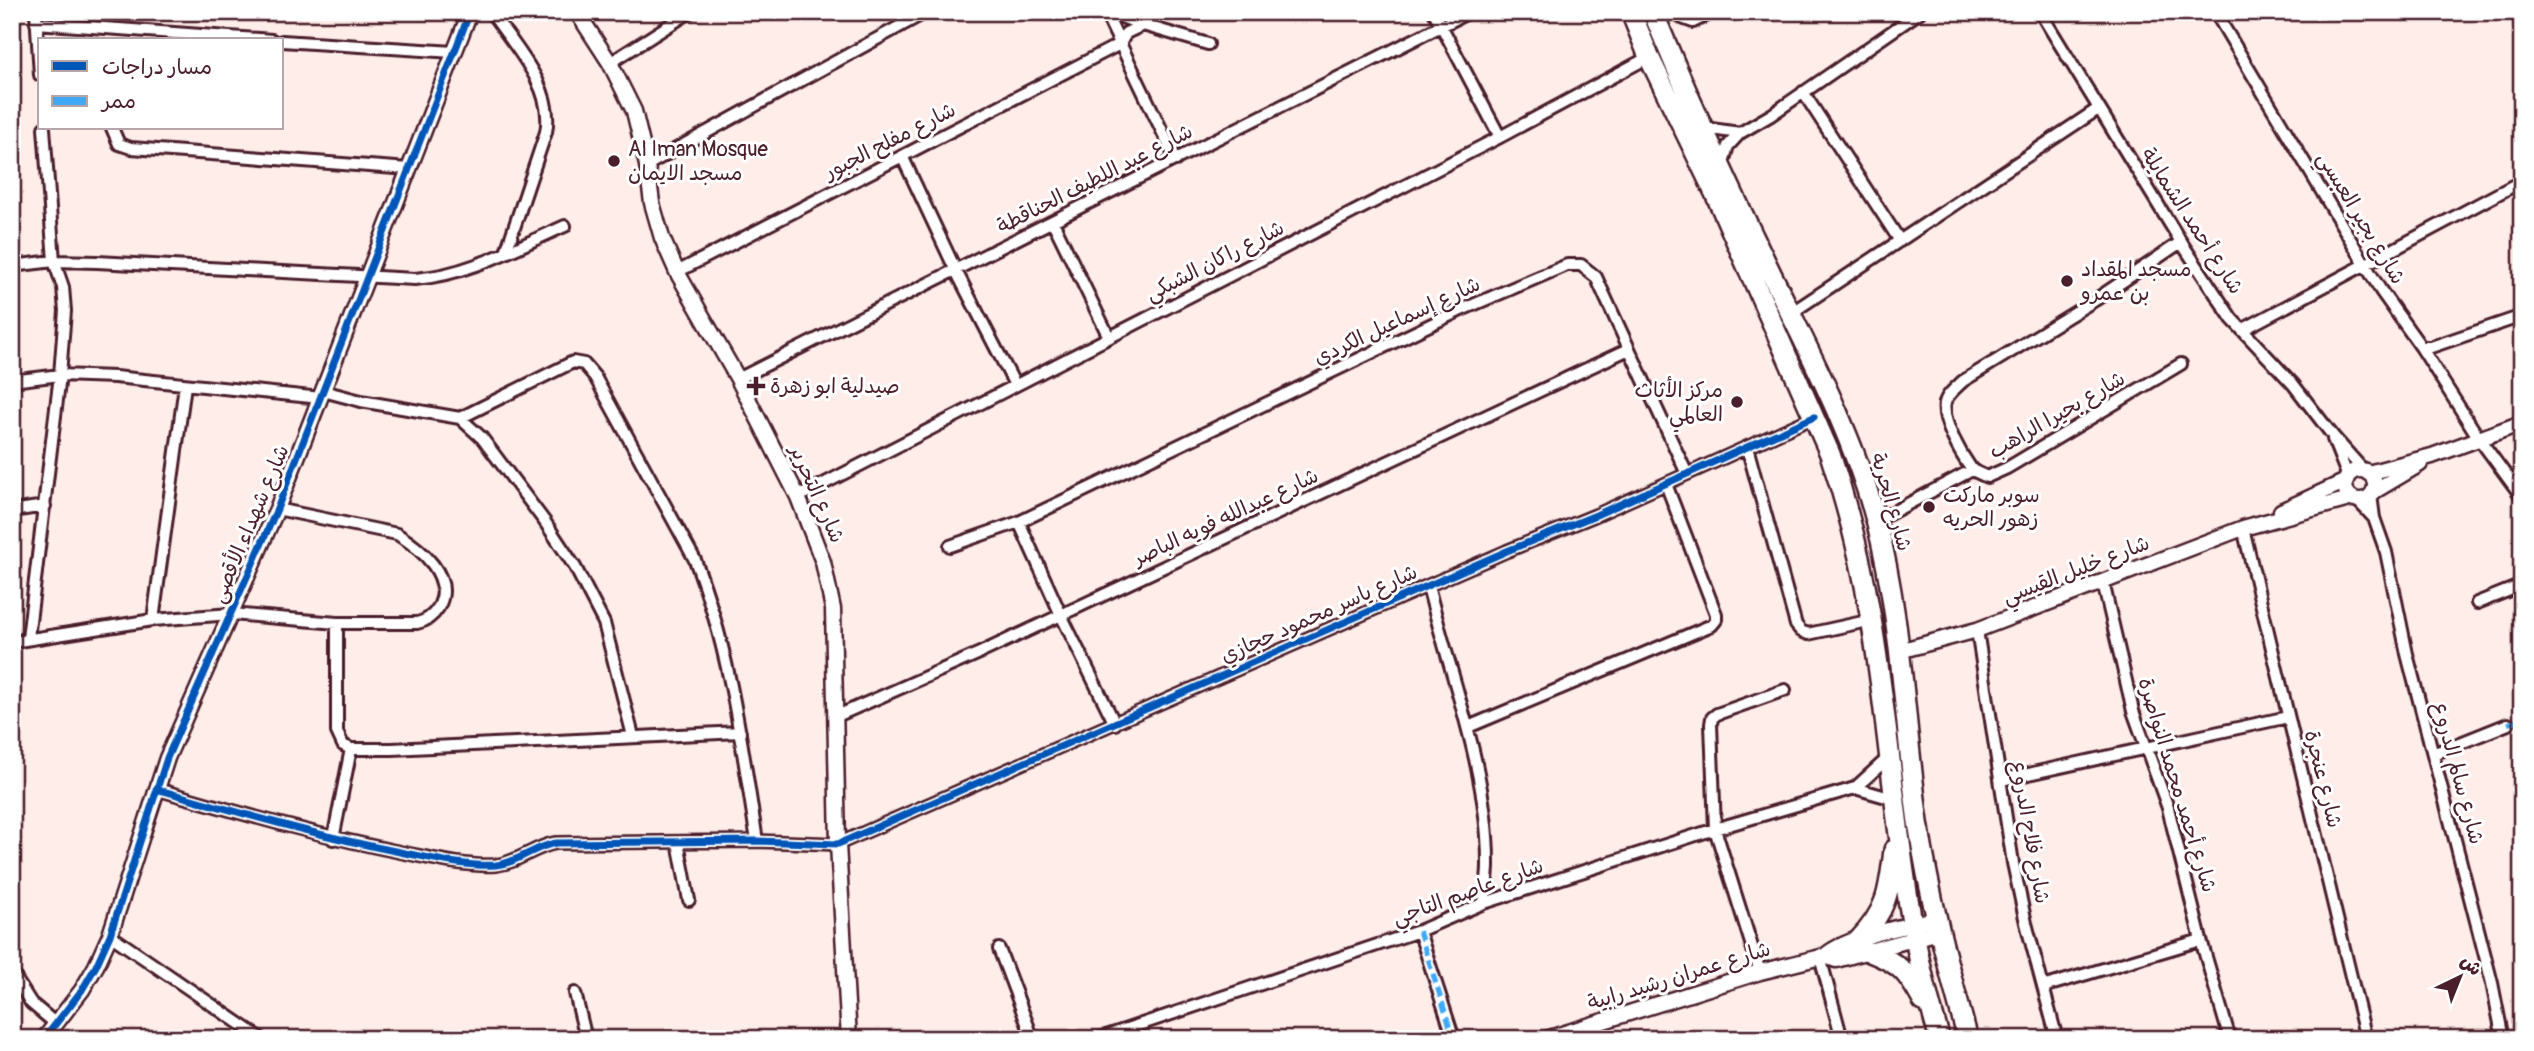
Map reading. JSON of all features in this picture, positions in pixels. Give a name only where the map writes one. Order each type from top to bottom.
[{"type":"highway","name":"شارع الحرية","points":[[1631,12],[1649,57],[1714,191],[1830,454],[1852,524],[1871,620],[1896,828],[1914,931],[1938,1031]]},
{"type":"highway","name":"شارع الحرية","points":[[1653,12],[1851,445],[1876,521],[1899,651],[1918,821],[1937,925],[1968,1039]]},
{"type":"highway","points":[[1896,828],[1889,883],[1881,910],[1864,946],[1898,964],[1908,973],[1938,1031]]},
{"type":"street","name":"شارع شهداء الأقصى","points":[[44,1039],[82,990],[110,935],[167,758],[277,509],[470,12]]},
{"type":"street","points":[[491,12],[540,83],[548,111],[547,132],[506,252]]},
{"type":"street","name":"شارع التحرير","points":[[577,12],[610,63],[634,111],[647,165],[655,219],[677,272],[738,379],[798,497],[824,562],[833,609],[838,844],[849,1039]]},
{"type":"street","points":[[610,63],[690,12]]},
{"type":"street","points":[[647,165],[926,12]]},
{"type":"street","points":[[1106,12],[1208,44]]},
{"type":"street","points":[[1106,12],[1176,160]]},
{"type":"street","points":[[1434,12],[1500,137]]},
{"type":"street","name":"شارع عبد اللطيف الحناقطة","points":[[738,379],[1469,12]]},
{"type":"street","points":[[1678,12],[1682,18],[1693,22],[1714,12]]},
{"type":"street","points":[[1722,167],[1728,146],[1740,133],[1771,115],[1920,12]]},
{"type":"street","name":"شارع أحمد الشمايلة","points":[[2039,12],[2181,242],[2242,330],[2292,384],[2366,472]]},
{"type":"street","name":"شارع بجير العبسي","points":[[2215,12],[2396,315],[2421,347],[2480,440],[2522,497]]},
{"type":"street","points":[[38,46],[36,18],[106,35],[206,38]]},
{"type":"street","name":"شارع مفلح الجبور","points":[[677,272],[1119,44],[1126,33],[1143,25]]},
{"type":"street","points":[[284,41],[454,52]]},
{"type":"street","name":"شارع راكان الشبكي","points":[[798,497],[1500,137],[1649,57]]},
{"type":"street","points":[[1803,92],[1900,241]]},
{"type":"street","points":[[1791,313],[2098,109]]},
{"type":"street","points":[[1704,128],[1740,133]]},
{"type":"street","points":[[28,638],[60,375],[65,311],[63,287],[54,261],[44,130]]},
{"type":"street","points":[[113,130],[119,144],[131,148],[409,169]]},
{"type":"street","points":[[902,156],[956,271],[1015,385]]},
{"type":"street","points":[[2242,330],[2522,181]]},
{"type":"street","points":[[1053,222],[1109,337]]},
{"type":"street","points":[[12,266],[54,261],[415,279],[442,276],[565,226]]},
{"type":"street","name":"شارع بحيرا الراهب","points":[[2181,242],[2095,300],[1974,374],[1948,396],[1945,416],[1972,470],[1987,477],[2181,365]]},
{"type":"street","name":"شارع إسماعيل الكردي","points":[[950,546],[1019,522],[1459,311],[1567,265],[1581,265],[1596,276],[1687,474]]},
{"type":"street","points":[[2421,347],[2431,347],[2522,316]]},
{"type":"street","name":"شارع عبدالله فويه الباصر","points":[[837,716],[1060,615],[1629,349]]},
{"type":"street","points":[[460,418],[573,362],[584,364],[589,369],[695,560],[708,596],[724,651],[757,841]]},
{"type":"street","points":[[12,381],[60,375],[115,377],[185,385],[322,394],[460,418],[499,458],[575,567],[604,623],[633,736]]},
{"type":"street","points":[[153,620],[185,385]]},
{"type":"street","name":"شارع ياسر محمود حجازي","points":[[838,844],[1814,417]]},
{"type":"street","points":[[2432,456],[2365,499],[2355,499],[2346,489],[2347,479],[2355,471],[2366,472],[2432,456],[2522,423]]},
{"type":"street","name":"شارع أحمد الشمايلة","points":[[2333,436],[2347,479]]},
{"type":"street","points":[[1747,447],[1796,625],[1808,634],[1871,620]]},
{"type":"street","points":[[1876,521],[1972,470]]},
{"type":"street","points":[[2366,472],[2374,480],[2372,493]]},
{"type":"street","name":"شارع خليل القيسي","points":[[2265,521],[2347,479]]},
{"type":"street","points":[[1468,727],[1708,629],[1712,625],[1716,614],[1666,484]]},
{"type":"street","name":"شارع سالم الدروع","points":[[2372,493],[2374,518],[2386,552],[2407,654],[2492,983],[2503,1039]]},
{"type":"street","name":"شارع خليل القيسي","points":[[1899,651],[1977,630],[2243,528],[2355,499]]},
{"type":"street","name":"شارع سالم الدروع","points":[[2355,499],[2374,518]]},
{"type":"street","points":[[12,511],[45,506]]},
{"type":"street","points":[[12,642],[153,620],[231,614],[337,623],[425,622],[433,615],[443,596],[438,573],[414,544],[397,534],[277,509]]},
{"type":"street","points":[[1019,522],[1060,615],[1115,724]]},
{"type":"street","name":"شارع عنجرة","points":[[2243,528],[2366,1039]]},
{"type":"street","name":"شارع أحمد محمد النواصرة","points":[[2103,582],[2133,711],[2168,808],[2230,1039]]},
{"type":"street","points":[[2477,603],[2522,584]]},
{"type":"street","points":[[1428,586],[1468,727],[1486,827],[1488,867],[1484,903]]},
{"type":"street","points":[[337,623],[337,732],[340,741],[351,749],[740,732]]},
{"type":"street","name":"شارع فلاح الدروع","points":[[1977,630],[2012,863],[2057,1039]]},
{"type":"street","points":[[1760,972],[1715,829],[1712,718],[1785,691]]},
{"type":"street","points":[[2001,780],[2288,717]]},
{"type":"street","points":[[2433,754],[2508,724]]},
{"type":"street","points":[[333,839],[351,749]]},
{"type":"street","name":"شارع عاصم التاجي","points":[[1097,1039],[1128,1034],[1419,931],[1484,903],[1715,829],[1855,788],[1888,758]]},
{"type":"street","points":[[1855,788],[1893,799]]},
{"type":"street","points":[[156,789],[333,839],[447,861],[495,865],[556,843],[757,841],[838,844]]},
{"type":"street","points":[[678,842],[689,900]]},
{"type":"street","name":"شارع عمران رشيد رابية","points":[[1546,1039],[1760,972],[1823,956],[1833,949],[1864,946],[1937,925]]},
{"type":"street","points":[[1419,931],[1454,1039]]},
{"type":"street","points":[[110,935],[261,1039]]},
{"type":"street","points":[[2043,987],[2202,940]]},
{"type":"street","points":[[999,949],[1033,1039]]},
{"type":"street","points":[[1823,956],[1842,1039]]},
{"type":"street","points":[[12,973],[31,1003],[56,1024]]},
{"type":"street","points":[[575,993],[586,1039]]},
{"type":"marked path","points":[[2508,724],[2522,718]]},
{"type":"marked path","points":[[1419,931],[1454,1039]]},
{"type":"cycle path","points":[[44,1039],[82,990],[110,935],[167,758],[277,509],[470,12]]},
{"type":"cycle path","points":[[156,789],[339,839],[472,865],[504,864],[556,843],[757,841],[838,844],[1507,551],[1596,515],[1814,417]]},
{"type":"place","name":"Al Iman Mosque مسجد الايمان","points":[[614,161]]},
{"type":"place","name":"مسجد المقداد بن عمرو","points":[[2067,281]]},
{"type":"place","name":"صيدلية ابو زهرة","points":[[756,386]]},
{"type":"place","name":"مركز الأثاث العالمي","points":[[1737,402]]},
{"type":"place","name":"سوبر ماركت زهور الحريه","points":[[1929,507]]}]
